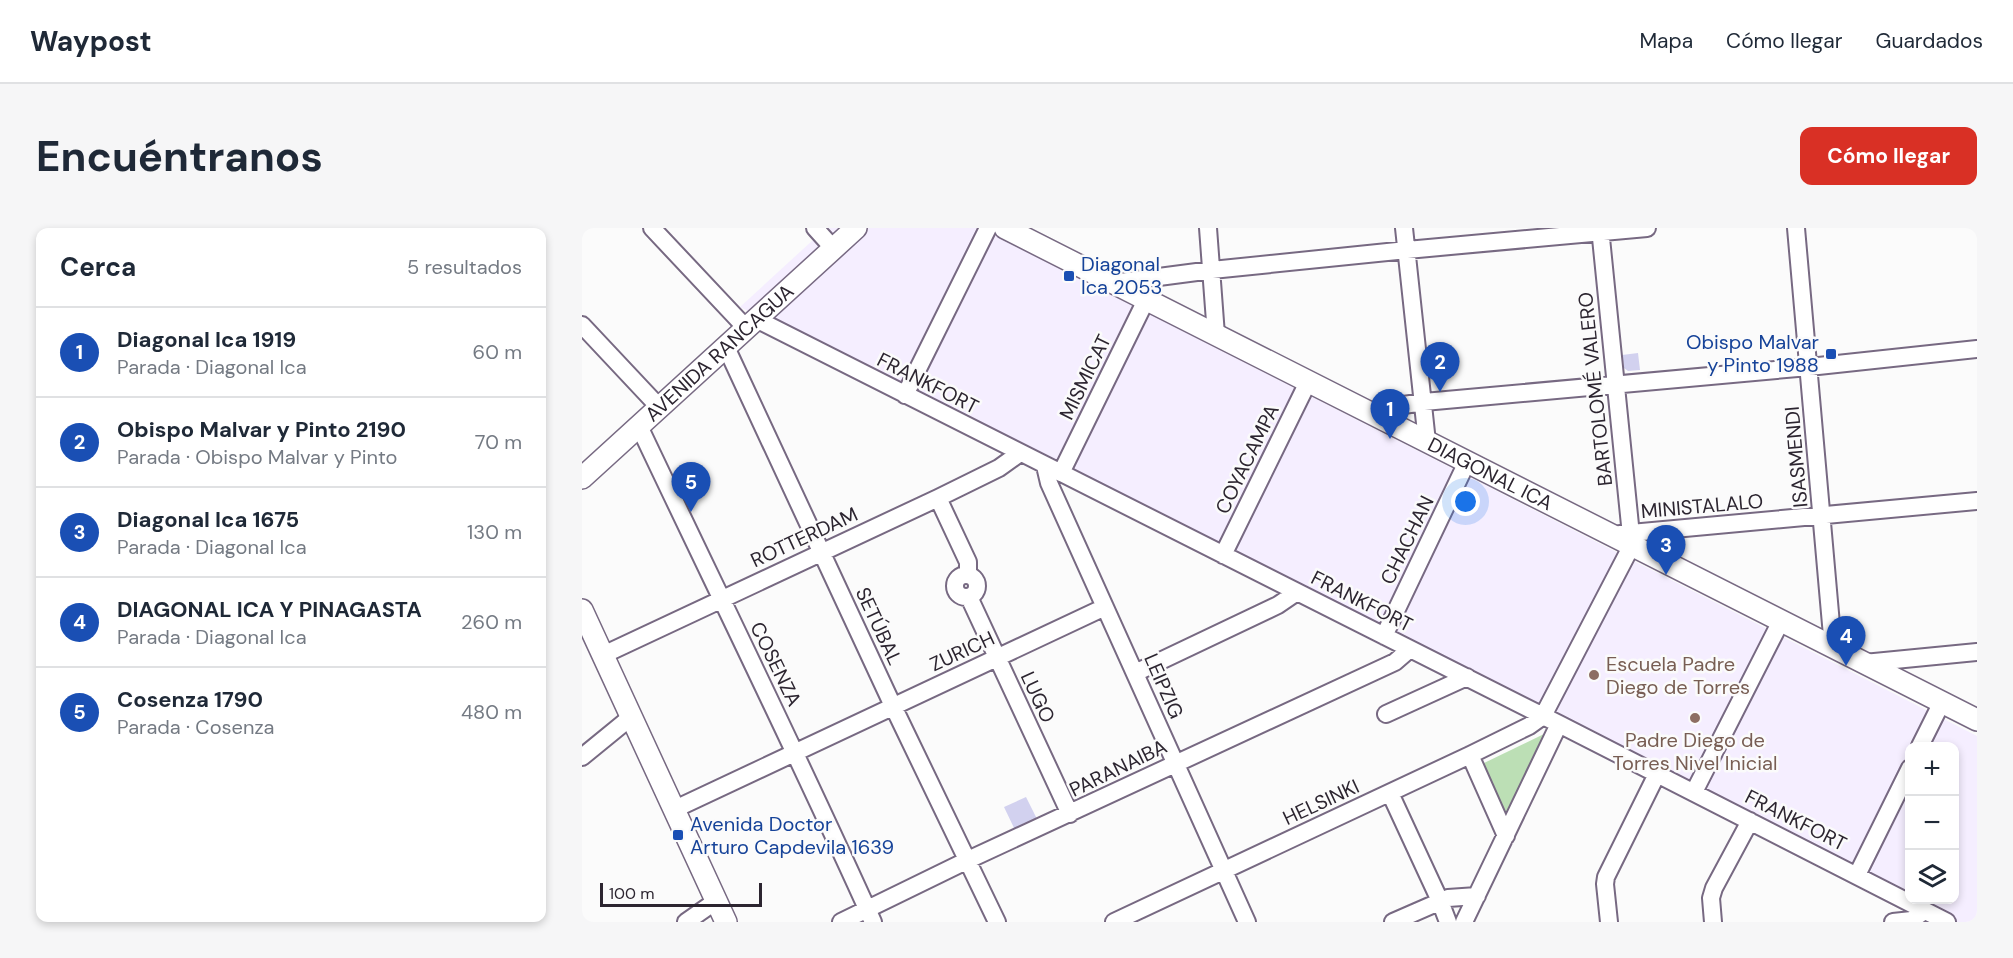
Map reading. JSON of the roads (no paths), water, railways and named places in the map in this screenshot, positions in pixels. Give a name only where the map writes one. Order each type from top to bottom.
[{"type":"main road","name":"AVENIDA RANCAGUA","points":[[582,478],[856,228]]},
{"type":"main road","name":"DIAGONAL ICA","points":[[1014,230],[1146,300],[1427,442],[1611,534],[1632,539],[1781,621],[1977,720]]},
{"type":"main road","points":[[582,610],[726,922]]},
{"type":"street","points":[[652,228],[751,324]]},
{"type":"street","points":[[814,228],[834,248]]},
{"type":"street","points":[[905,395],[988,228]]},
{"type":"street","points":[[1208,228],[1216,335]]},
{"type":"street","points":[[1404,228],[1427,442]]},
{"type":"street","points":[[1113,283],[1212,270],[1600,230],[1647,228]]},
{"type":"street","name":"ISASMENDI","points":[[1796,228],[1833,647]]},
{"type":"street","name":"BARTOLOMÉ VALERO","points":[[1600,230],[1614,384],[1632,539]]},
{"type":"street","name":"MISMICAT","points":[[1061,473],[1146,300]]},
{"type":"street","name":"FRANKFORT","points":[[751,324],[905,395],[1857,875],[1916,918],[1947,922]]},
{"type":"street","points":[[582,325],[659,407]]},
{"type":"street","name":"SETÚBAL","points":[[726,347],[893,706],[997,922]]},
{"type":"street","points":[[1372,414],[1383,408],[1424,402],[1809,367],[1977,349]]},
{"type":"street","name":"COYACAMPA","points":[[1223,555],[1308,382]]},
{"type":"street","name":"COSENZA","points":[[639,426],[720,599],[796,752],[870,916]]},
{"type":"street","name":"ROTTERDAM","points":[[603,655],[938,498],[999,468],[1020,453]]},
{"type":"street","name":"CHACHAN","points":[[1384,636],[1467,462]]},
{"type":"street","name":"LEIPZIG","points":[[1045,466],[1049,483],[1247,922]]},
{"type":"street","name":"LUGO","points":[[938,498],[968,562],[968,575],[961,576],[955,584],[958,595],[969,597],[1070,814]]},
{"type":"street","name":"MINISTALALO","points":[[1632,539],[1823,516],[1977,501]]},
{"type":"street","points":[[1544,716],[1632,539]]},
{"type":"street","points":[[1135,673],[1278,605],[1298,592]]},
{"type":"street","name":"ZURICH","points":[[675,809],[1105,607]]},
{"type":"street","points":[[1694,792],[1781,621]]},
{"type":"street","name":"PARANAIBA","points":[[841,922],[870,916],[968,860],[1395,663],[1410,649]]},
{"type":"street","points":[[1864,663],[1977,652]]},
{"type":"street","points":[[1386,714],[1467,677]]},
{"type":"street","points":[[1922,742],[1942,702]]},
{"type":"street","name":"HELSINKI","points":[[1114,922],[1470,755],[1544,716]]},
{"type":"street","points":[[582,757],[631,717]]},
{"type":"street","points":[[1464,922],[1559,724]]},
{"type":"street","points":[[1470,755],[1506,836]]},
{"type":"street","points":[[1610,922],[1606,877],[1657,774]]},
{"type":"street","points":[[1857,875],[1905,778]]},
{"type":"street","points":[[1390,793],[1448,922]]},
{"type":"street","points":[[1713,922],[1711,906],[1714,888],[1750,821]]},
{"type":"street","points":[[1393,922],[1448,898],[1477,896]]},
{"type":"street","points":[[686,922],[716,902]]},
{"type":"street","points":[[1893,922],[1916,918]]},
{"type":"place","name":"Diagonal Ica 2053","points":[[1069,276]]},
{"type":"place","name":"Obispo Malvar y Pinto 1988","points":[[1831,354]]},
{"type":"place","name":"Obispo Malvar y Pinto 2190","points":[[1440,392]]},
{"type":"place","name":"Diagonal Ica 1919","points":[[1390,439]]},
{"type":"place","name":"Cosenza 1790","points":[[691,512]]},
{"type":"place","name":"Diagonal Ica 1675","points":[[1666,575]]},
{"type":"place","name":"DIAGONAL ICA Y PINAGASTA","points":[[1846,666]]},
{"type":"place","name":"Escuela Padre Diego de Torres","points":[[1594,675]]},
{"type":"place","name":"Padre Diego de Torres Nivel Inicial","points":[[1695,718]]},
{"type":"place","name":"Avenida Doctor Arturo Capdevila 1639","points":[[678,835]]}]
